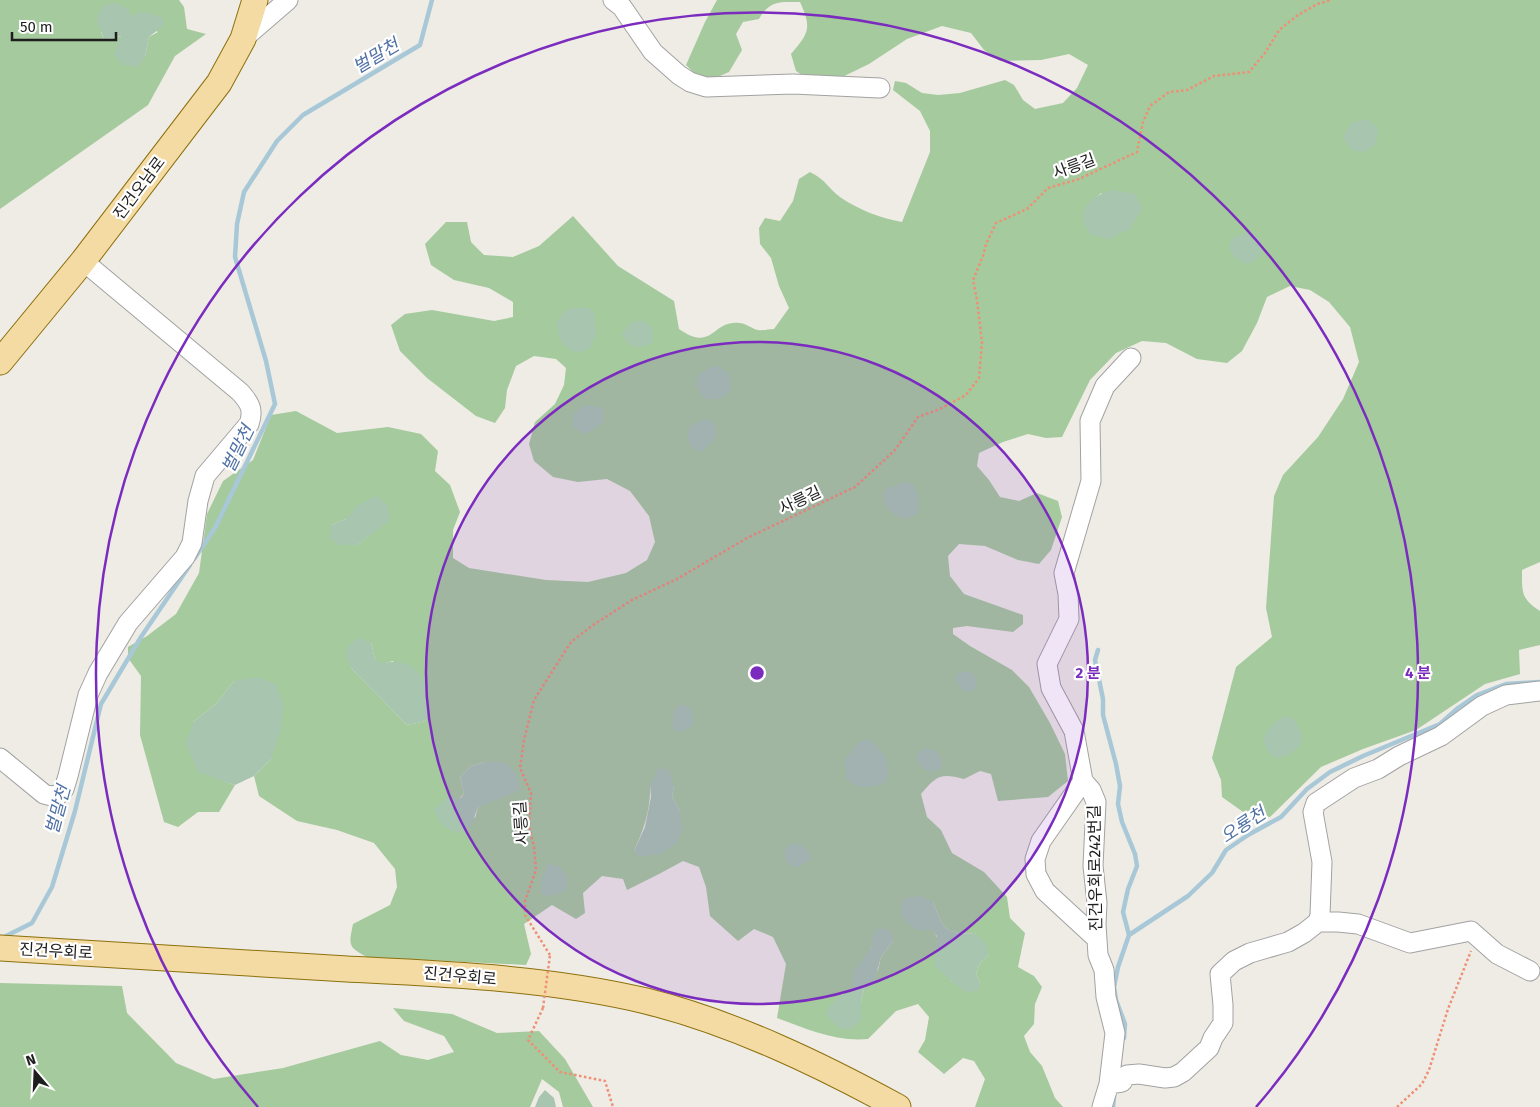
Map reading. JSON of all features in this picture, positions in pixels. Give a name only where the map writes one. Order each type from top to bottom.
[{"type":"main road","name":"진건오남로","points":[[0,362],[83,261],[219,83],[243,39],[255,0]]},
{"type":"main road","name":"진건우회로","points":[[0,948],[452,975],[578,988],[648,1002],[734,1029],[840,1076],[898,1107]]},
{"type":"street","points":[[243,39],[288,0]]},
{"type":"street","points":[[613,0],[622,7],[652,52],[690,82],[706,87],[793,84],[880,88]]},
{"type":"street","points":[[0,758],[44,794],[56,797],[64,789],[88,695],[98,673],[128,623],[186,557],[192,543],[198,501],[205,476],[249,424],[252,414],[249,401],[240,392],[83,261]]},
{"type":"street","name":"진건우회로242번길","points":[[1102,1107],[1114,1083],[1114,1033],[1104,970],[1098,955],[1097,903],[1093,866],[1096,802],[1091,790],[1083,781],[1074,731],[1051,688],[1047,664],[1069,619],[1068,594],[1064,573],[1091,481],[1090,421],[1105,386],[1131,358]]},
{"type":"street","points":[[1318,922],[1320,915],[1322,862],[1313,812],[1316,803],[1354,778],[1441,736],[1482,706],[1506,695],[1540,691]]},
{"type":"street","points":[[1083,781],[1041,841],[1034,860],[1036,874],[1044,891],[1097,939]]},
{"type":"street","points":[[1114,1083],[1127,1075],[1139,1074],[1165,1078],[1174,1077],[1184,1072],[1208,1048],[1223,1023],[1220,974],[1234,961],[1250,953],[1288,942],[1318,922],[1358,924],[1410,943],[1471,931],[1497,954],[1512,964],[1530,971]]},
{"type":"path","name":"사릉길","points":[[613,1107],[604,1081],[560,1072],[528,1040],[543,1008],[550,955],[526,915],[525,901],[536,870],[534,846],[529,826],[531,793],[520,768],[524,740],[534,700],[571,642],[593,624],[632,600],[677,579],[747,538],[855,487],[895,450],[918,417],[940,409],[966,395],[979,378],[982,342],[973,280],[996,223],[1027,209],[1048,188],[1079,179],[1137,152],[1143,122],[1150,106],[1170,92],[1187,90],[1214,76],[1249,72],[1265,53],[1279,30],[1298,15],[1317,4],[1331,0]]},
{"type":"path","points":[[1397,1107],[1422,1084],[1476,935]]},
{"type":"green space","points":[[0,0],[179,0],[184,7],[187,29],[206,34],[175,56],[148,105],[0,209]],"holes":[[[133,19],[158,32],[149,37],[145,57],[119,44],[121,36],[104,40],[101,32]]]},
{"type":"green space","points":[[717,0],[1540,0],[1540,562],[1522,570],[1522,578],[1526,599],[1540,611],[1540,645],[1519,650],[1520,674],[1485,684],[1416,730],[1363,749],[1321,767],[1270,817],[1246,814],[1222,797],[1221,780],[1212,758],[1236,667],[1272,637],[1266,608],[1274,496],[1283,475],[1318,437],[1343,399],[1359,362],[1350,327],[1329,302],[1310,290],[1290,286],[1267,297],[1257,323],[1242,351],[1227,363],[1197,359],[1166,343],[1142,341],[1116,353],[1090,380],[1062,437],[1046,438],[1028,434],[1003,442],[979,453],[977,466],[1000,497],[1019,501],[1037,493],[1058,501],[1062,517],[1051,550],[1039,564],[1018,560],[985,546],[959,544],[948,556],[950,576],[964,594],[1023,615],[1023,624],[1013,632],[967,626],[953,628],[953,634],[1012,670],[1029,687],[1065,754],[1068,781],[1048,797],[998,801],[991,774],[980,771],[964,779],[950,776],[940,777],[931,783],[921,794],[927,817],[941,830],[952,853],[984,872],[1007,897],[1010,918],[1025,933],[1018,967],[1034,976],[1042,987],[1035,1004],[1034,1024],[1024,1036],[1030,1052],[1042,1066],[1055,1098],[1063,1107],[975,1107],[985,1079],[974,1061],[963,1058],[944,1074],[918,1052],[925,1040],[929,1017],[918,1004],[896,1011],[868,1039],[833,1037],[777,1018],[786,964],[773,937],[754,929],[738,941],[710,916],[706,887],[699,867],[683,861],[627,890],[623,879],[602,876],[583,893],[585,913],[576,919],[552,905],[524,924],[531,954],[526,965],[367,957],[356,950],[351,944],[353,924],[390,905],[397,887],[395,869],[374,843],[337,830],[297,821],[259,796],[254,776],[271,759],[234,681],[216,704],[193,722],[198,771],[235,785],[219,812],[198,812],[178,827],[164,822],[140,735],[141,676],[128,658],[128,647],[147,636],[176,614],[199,573],[207,514],[223,481],[253,460],[271,415],[296,411],[337,433],[388,427],[421,434],[438,451],[435,471],[450,485],[460,512],[453,530],[453,558],[469,568],[546,580],[588,582],[626,573],[647,560],[655,542],[649,516],[630,491],[607,479],[578,482],[553,477],[534,461],[529,444],[535,422],[555,404],[564,385],[566,368],[556,359],[534,356],[516,366],[507,390],[505,408],[495,423],[476,416],[427,378],[400,351],[391,325],[405,314],[432,310],[494,321],[513,317],[513,302],[489,288],[454,280],[431,265],[425,244],[446,222],[467,222],[471,242],[484,255],[513,257],[539,246],[573,216],[618,266],[674,301],[679,329],[690,336],[706,337],[730,323],[742,323],[758,330],[774,329],[789,308],[779,286],[771,258],[760,244],[759,228],[765,218],[780,221],[793,201],[799,179],[810,172],[820,178],[840,197],[862,210],[902,222],[930,152],[930,131],[920,111],[893,90],[895,81],[906,83],[922,93],[938,95],[960,93],[1005,80],[1014,85],[1023,100],[1035,109],[1063,103],[1077,88],[1088,65],[1069,54],[1041,60],[1000,61],[984,50],[971,33],[942,26],[907,39],[869,64],[836,80],[808,79],[796,71],[791,54],[802,41],[807,30],[804,11],[800,2],[786,2],[771,5],[759,19],[743,22],[736,34],[742,50],[729,72],[704,83],[686,65]],"holes":[[[1101,193],[1131,228],[1097,197]],[[346,519],[371,534],[357,545],[331,525]],[[371,642],[375,659],[381,664],[393,661],[426,721],[407,725],[351,668]],[[485,762],[490,801],[478,807],[475,818],[460,798],[464,794],[460,777],[471,766]],[[650,785],[674,786],[672,797],[680,811],[634,851],[644,827]],[[933,902],[946,928],[957,933],[975,933],[989,955],[981,962],[976,973],[980,983],[952,982],[947,976],[936,936],[932,930]],[[893,941],[881,957],[878,970],[864,989],[861,1002],[861,1020],[841,995],[851,989],[872,947]]]},
{"type":"green space","points":[[114,2],[129,10],[133,18],[137,12],[153,14],[162,18],[164,25],[149,37],[145,57],[137,67],[124,65],[114,55],[121,36],[104,40],[97,19],[102,7]]},
{"type":"green space","points":[[1368,119],[1378,129],[1376,144],[1363,153],[1351,149],[1343,139],[1347,129],[1353,122]]},
{"type":"green space","points":[[1113,190],[1135,194],[1142,208],[1131,228],[1109,239],[1091,235],[1083,219],[1086,206],[1103,193]]},
{"type":"green space","points":[[1248,233],[1259,238],[1263,248],[1257,259],[1248,264],[1235,257],[1229,245],[1233,237]]},
{"type":"green space","points":[[571,308],[588,308],[594,313],[596,335],[590,348],[579,353],[568,349],[562,343],[558,329],[557,323],[564,312]]},
{"type":"green space","points":[[645,321],[653,329],[652,343],[638,348],[629,344],[622,335],[630,322]]},
{"type":"green space","points":[[715,365],[728,372],[731,390],[718,399],[703,398],[696,385],[699,374]]},
{"type":"green space","points":[[585,405],[603,408],[603,423],[586,434],[573,428],[573,414]]},
{"type":"green space","points":[[705,419],[714,422],[716,435],[709,445],[700,452],[691,447],[687,435],[691,426]]},
{"type":"green space","points":[[904,482],[913,484],[918,497],[918,513],[907,519],[889,510],[885,503],[883,492]]},
{"type":"green space","points":[[375,496],[388,505],[389,521],[357,545],[338,545],[330,538],[331,525],[346,519],[358,505]]},
{"type":"green space","points":[[357,638],[371,642],[375,659],[381,663],[404,663],[418,672],[426,689],[431,711],[426,721],[407,725],[351,668],[346,654],[348,646]]},
{"type":"green space","points":[[960,672],[971,672],[976,679],[977,686],[972,691],[964,691],[958,685],[954,678]]},
{"type":"green space","points":[[257,677],[276,684],[283,704],[281,731],[271,759],[254,776],[235,785],[198,772],[186,744],[193,722],[216,704],[234,681]]},
{"type":"green space","points":[[681,704],[691,708],[694,722],[689,729],[678,732],[672,728],[674,711]]},
{"type":"green space","points":[[1286,716],[1293,718],[1302,734],[1300,746],[1289,755],[1275,758],[1268,752],[1263,741],[1271,726]]},
{"type":"green space","points":[[870,739],[884,755],[889,773],[885,783],[869,787],[855,785],[846,779],[845,759],[859,742]]},
{"type":"green space","points":[[927,748],[934,750],[941,757],[942,768],[929,771],[920,766],[916,758],[919,752]]},
{"type":"green space","points":[[485,762],[502,762],[510,767],[517,778],[519,791],[478,807],[471,826],[461,833],[443,826],[434,809],[447,798],[461,798],[464,794],[460,777],[471,766]]},
{"type":"green space","points":[[658,768],[669,770],[674,786],[672,797],[680,811],[682,829],[677,843],[660,854],[639,857],[634,851],[645,827],[651,797],[650,785]]},
{"type":"green space","points":[[790,844],[801,844],[808,851],[811,859],[800,866],[793,867],[786,862],[784,852]]},
{"type":"green space","points":[[548,864],[559,866],[567,877],[567,889],[557,895],[546,896],[541,892],[541,881]]},
{"type":"green space","points":[[921,896],[933,902],[946,928],[957,933],[975,933],[986,943],[989,955],[981,962],[976,973],[980,983],[979,990],[967,993],[935,966],[937,936],[931,930],[914,928],[903,917],[901,907],[905,898]]},
{"type":"green space","points":[[876,929],[888,929],[893,934],[893,941],[881,957],[873,986],[864,989],[861,1002],[861,1020],[851,1029],[839,1028],[826,1015],[827,1011],[836,1000],[851,989],[855,969],[872,947],[871,939]]},
{"type":"green space","points":[[0,983],[122,986],[127,1013],[176,1063],[214,1079],[283,1068],[380,1041],[401,1055],[428,1060],[454,1052],[444,1036],[404,1021],[393,1008],[452,1014],[497,1033],[539,1031],[565,1059],[593,1107],[563,1107],[559,1092],[542,1079],[530,1107],[0,1107]]},
{"type":"green space","points":[[545,1090],[554,1098],[556,1107],[535,1107],[539,1097]]},
{"type":"waterway","name":"벌말천","points":[[194,559],[215,528],[275,404],[266,361],[235,257],[237,224],[244,192],[277,141],[303,115],[420,45],[432,0]]},
{"type":"waterway","name":"벌말천","points":[[2,938],[32,923],[52,887],[75,811],[101,704],[141,637],[190,565]]},
{"type":"waterway","points":[[1098,650],[1095,660],[1103,699],[1103,715],[1120,786],[1118,804],[1122,822],[1135,854],[1137,866],[1128,889],[1123,912],[1129,935]]},
{"type":"waterway","name":"오룡천","points":[[1124,1038],[1125,1024],[1116,1000],[1114,987],[1118,967],[1129,935],[1188,896],[1212,873],[1226,850],[1248,835],[1281,817],[1307,789],[1330,772],[1440,724],[1477,695],[1506,684],[1540,682]]},
{"type":"waterway","name":"오룡천","points":[[1113,1107],[1114,1097]]}]
